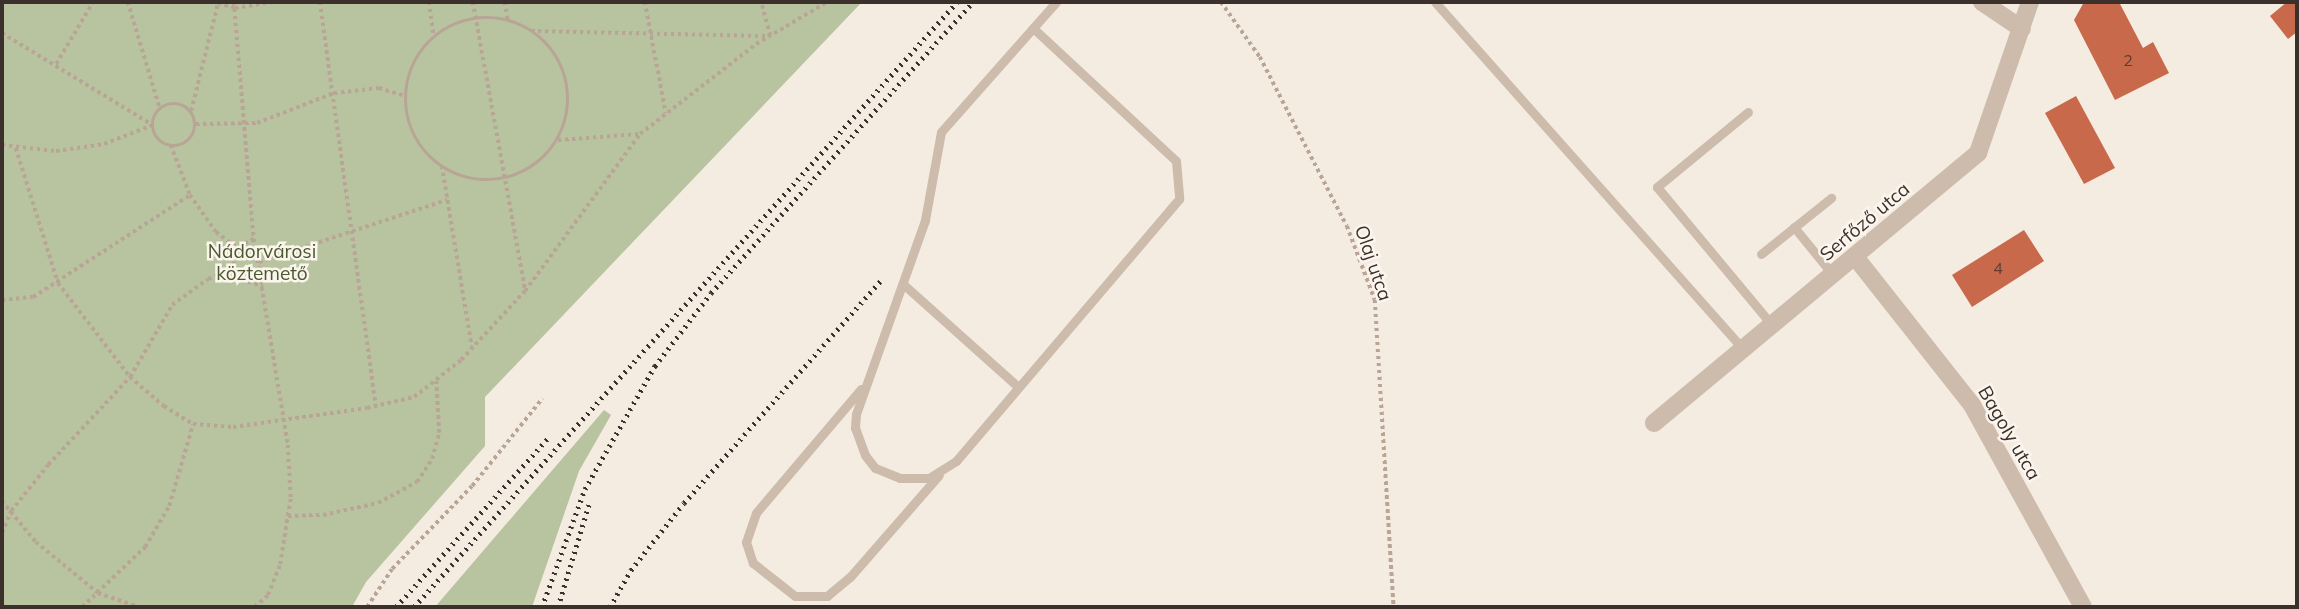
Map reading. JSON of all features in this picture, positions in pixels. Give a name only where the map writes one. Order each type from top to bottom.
[{"type":"street","points":[[1982,2],[2022,29]]},
{"type":"street","name":"Serfőző utca","points":[[1654,423],[1856,258],[1978,153],[2030,2]]},
{"type":"street","name":"Bagoly utca","points":[[1856,258],[1972,405],[2083,607]]},
{"type":"lane","points":[[942,472],[916,480],[875,468],[855,428],[867,383],[925,220],[941,132],[1056,2]]},
{"type":"lane","points":[[1435,2],[1744,350]]},
{"type":"lane","points":[[867,383],[756,513],[746,542],[753,563],[795,596],[827,596],[850,577],[1179,199],[1182,188],[1177,161],[1033,28]]},
{"type":"lane","points":[[1748,112],[1657,187],[1773,326]]},
{"type":"lane","points":[[1761,254],[1831,198]]},
{"type":"lane","points":[[1794,227],[1834,276]]},
{"type":"lane","points":[[903,284],[1018,387]]},
{"type":"path","points":[[56,64],[93,2]]},
{"type":"path","points":[[2,145],[56,151],[104,144],[153,125],[160,109],[128,2]]},
{"type":"path","points":[[171,145],[188,141],[195,124],[191,111],[217,2],[235,8],[274,2]]},
{"type":"path","points":[[234,2],[254,239],[264,286],[284,422],[291,499],[280,566],[268,596],[255,607]]},
{"type":"path","points":[[320,2],[376,406]]},
{"type":"path","points":[[429,2],[434,38]]},
{"type":"path","points":[[473,2],[525,291]]},
{"type":"path","points":[[505,2],[508,21]]},
{"type":"path","points":[[645,2],[666,113]]},
{"type":"path","points":[[761,2],[770,36]]},
{"type":"path","points":[[16,148],[58,283],[130,377],[193,424],[233,427],[284,422],[376,406],[414,397],[473,348],[525,291],[640,134],[770,36],[819,8],[824,2]]},
{"type":"path","name":"Olaj utca","points":[[1221,2],[1265,67],[1347,226],[1375,300],[1394,607]]},
{"type":"path","points":[[531,31],[562,68],[568,92],[567,117],[558,140],[526,171],[505,178],[483,180],[442,166],[422,147],[410,123],[406,96],[410,74],[434,38],[476,19],[508,21],[531,31],[650,30],[770,36]]},
{"type":"path","points":[[2,33],[153,125],[158,138],[171,145],[190,195],[216,232],[237,247]]},
{"type":"path","points":[[195,124],[257,123],[334,93],[379,88],[406,96]]},
{"type":"path","points":[[160,109],[173,104],[191,111]]},
{"type":"path","points":[[558,140],[640,134]]},
{"type":"path","points":[[442,166],[473,348]]},
{"type":"path","points":[[2,300],[33,297],[190,195]]},
{"type":"path","points":[[259,262],[447,200]]},
{"type":"path","points":[[237,247],[254,239]]},
{"type":"path","points":[[237,247],[233,270],[241,280],[264,286]]},
{"type":"path","points":[[2,533],[11,512],[130,377],[172,304],[208,279],[233,270]]},
{"type":"path","points":[[288,516],[323,515],[378,503],[417,482],[432,459],[439,433],[436,379]]},
{"type":"path","points":[[368,607],[392,569],[472,486],[542,399]]},
{"type":"path","points":[[82,607],[145,547],[169,506],[193,424]]},
{"type":"path","points":[[2,501],[36,542],[98,593],[139,607]]},
{"type":"green space","name":"Nádorvárosi köztemető","points":[[2,2],[862,2],[485,397],[485,446],[366,582],[352,607],[2,607]]},
{"type":"green space","points":[[604,410],[611,415],[579,471],[532,607],[435,607]]},
{"type":"building","points":[[2084,2],[2119,2],[2143,48],[2153,42],[2169,73],[2115,100],[2074,20]]},
{"type":"building","points":[[2287,2],[2297,2],[2297,32],[2288,39],[2270,16]]},
{"type":"building","points":[[2076,96],[2115,168],[2084,184],[2045,113]]},
{"type":"building","points":[[2024,230],[2044,261],[1972,307],[1952,275]]},
{"type":"railway","points":[[414,607],[957,2]]},
{"type":"railway","points":[[542,607],[585,489],[655,366],[711,293],[973,2]]},
{"type":"railway","points":[[610,607],[631,570],[684,503],[883,278]]},
{"type":"railway","points":[[396,607],[549,437]]},
{"type":"railway","points":[[558,607],[589,504]]}]
